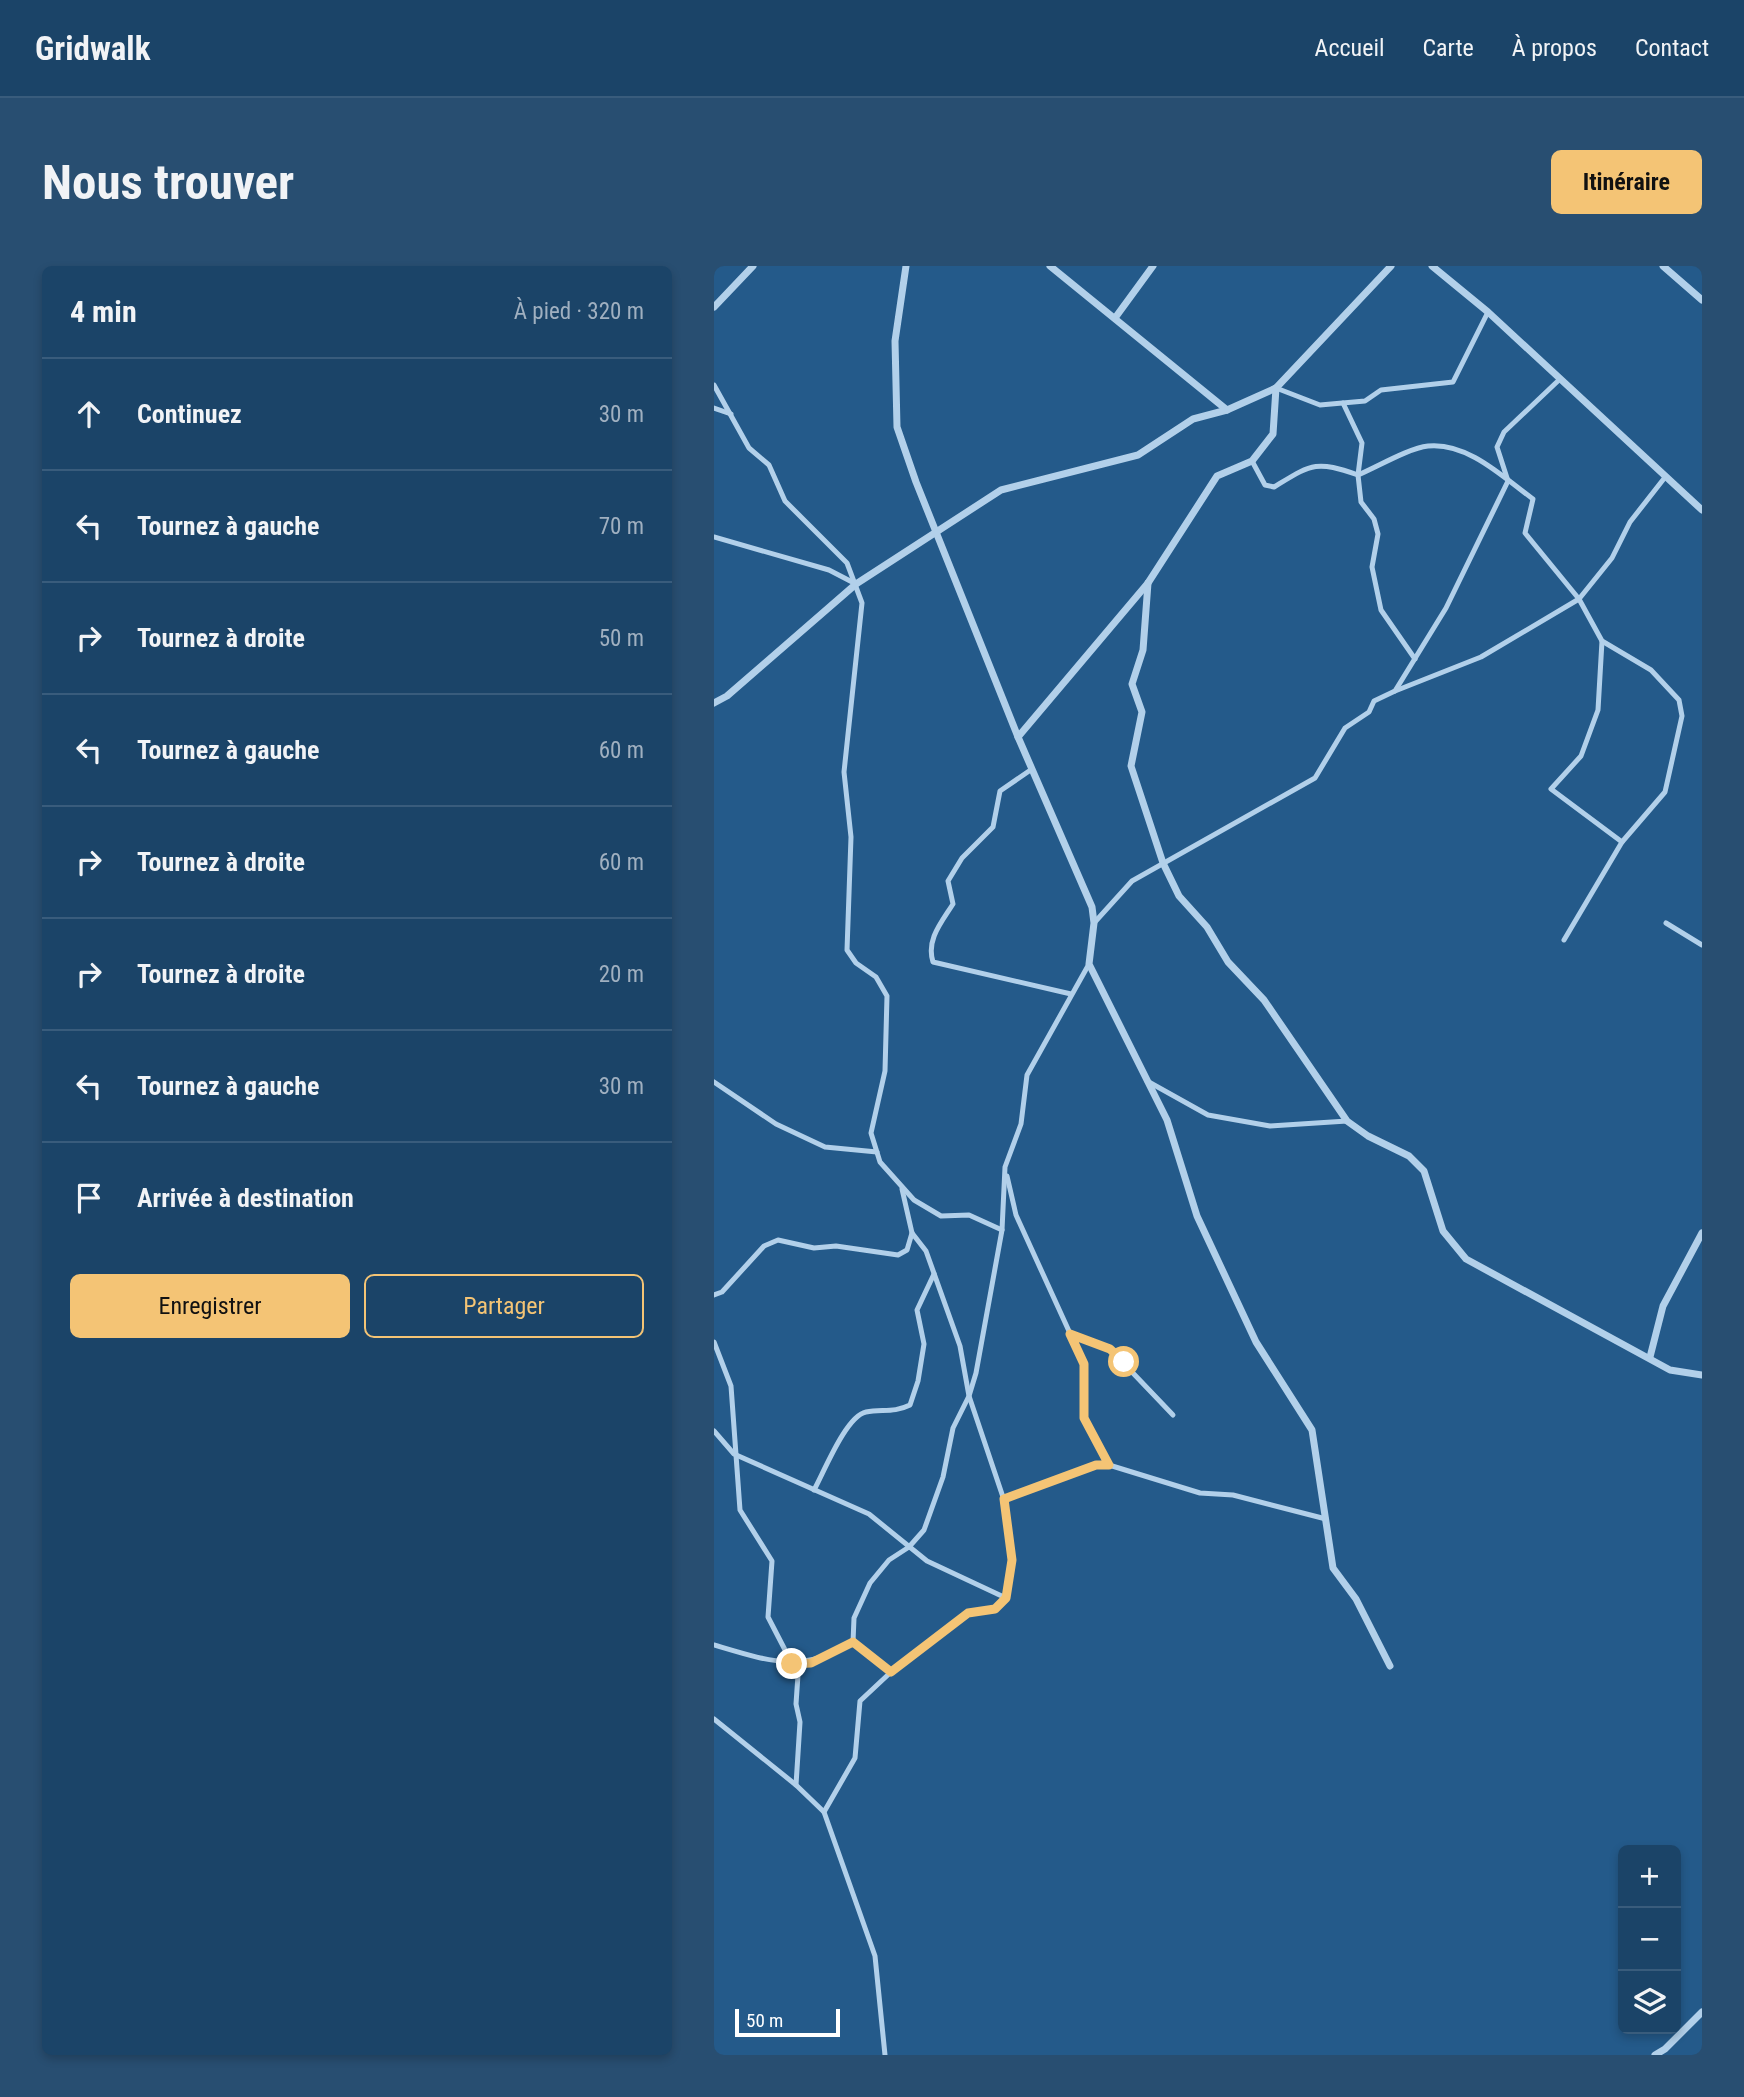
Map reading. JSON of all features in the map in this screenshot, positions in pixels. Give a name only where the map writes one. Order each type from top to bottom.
[{"type":"street","points":[[714,307],[752,266]]},
{"type":"street","points":[[906,266],[895,341],[897,428],[1018,737],[1092,907],[1094,923],[1089,964],[1167,1120],[1197,1216],[1256,1342],[1312,1430],[1334,1568],[1356,1599],[1390,1666]]},
{"type":"street","points":[[1050,266],[1227,410]]},
{"type":"street","points":[[1115,318],[1153,266]]},
{"type":"street","points":[[714,703],[727,696],[856,584],[1001,490],[1139,455],[1193,419],[1227,410],[1276,388],[1391,266]]},
{"type":"street","points":[[1432,266],[1488,312],[1702,510]]},
{"type":"street","points":[[1663,266],[1702,300]]},
{"type":"street","points":[[1018,737],[1148,583],[1217,476],[1252,461],[1273,435],[1276,388]]},
{"type":"street","points":[[1148,583],[1143,650],[1132,684],[1142,712],[1131,766],[1163,863],[1179,896],[1207,928],[1228,962],[1264,1000],[1347,1121],[1368,1136],[1409,1156],[1424,1171],[1443,1231],[1466,1259],[1670,1370],[1702,1376]]},
{"type":"street","points":[[1650,1357],[1663,1306],[1702,1233]]},
{"type":"street","points":[[1655,2055],[1665,2049],[1702,2012]]},
{"type":"lane","points":[[1276,388],[1320,405],[1365,401],[1381,390],[1453,382],[1488,312]]},
{"type":"lane","points":[[1395,691],[1446,608],[1508,481],[1497,447],[1504,432],[1560,379]]},
{"type":"lane","points":[[714,385],[749,448],[769,466],[785,501],[847,563],[862,603],[844,772],[851,837],[847,950],[856,963],[876,976],[887,996],[885,1071],[871,1133],[880,1161],[914,1200],[941,1216],[968,1215],[1002,1230]]},
{"type":"lane","points":[[1343,403],[1362,443],[1358,475],[1361,502],[1374,519],[1378,534],[1372,567],[1381,610],[1415,659]]},
{"type":"lane","points":[[714,408],[733,415]]},
{"type":"lane","points":[[1252,461],[1265,485],[1274,487],[1310,465],[1332,466],[1358,475],[1427,446],[1451,448],[1482,461],[1533,499],[1525,533],[1579,599],[1602,641],[1651,670],[1679,700],[1682,716],[1665,792],[1622,842],[1564,940]]},
{"type":"lane","points":[[1094,923],[1132,881],[1315,778],[1345,728],[1369,712],[1374,701],[1480,657],[1579,599],[1612,558],[1630,522],[1666,476]]},
{"type":"lane","points":[[714,537],[829,570],[856,584]]},
{"type":"lane","points":[[1602,641],[1598,710],[1581,755],[1551,789],[1622,842]]},
{"type":"lane","points":[[1032,769],[1000,791],[993,827],[962,858],[948,881],[953,904],[933,936],[931,954],[933,962],[1071,994]]},
{"type":"lane","points":[[1665,923],[1702,945]]},
{"type":"lane","points":[[853,1642],[854,1618],[870,1583],[889,1560],[909,1547],[924,1530],[943,1477],[953,1428],[969,1396],[1002,1230],[1005,1167],[1021,1124],[1027,1074],[1089,964]]},
{"type":"lane","points":[[1147,1081],[1208,1115],[1270,1126],[1347,1121]]},
{"type":"lane","points":[[714,1082],[776,1124],[825,1147],[877,1152]]},
{"type":"lane","points":[[1005,1167],[1016,1215],[1084,1364],[1084,1418],[1109,1465]]},
{"type":"lane","points":[[824,1812],[855,1758],[860,1701],[891,1672],[968,1613],[995,1609],[1006,1598],[1012,1560],[1004,1499],[969,1396],[960,1346],[926,1251],[912,1233],[901,1185]]},
{"type":"lane","points":[[714,1295],[722,1292],[764,1246],[778,1240],[814,1248],[836,1246],[898,1255],[907,1250],[912,1233]]},
{"type":"lane","points":[[814,1490],[851,1421],[864,1412],[897,1412],[910,1405],[918,1381],[924,1344],[917,1310],[934,1274]]},
{"type":"lane","points":[[1070,1334],[1110,1349],[1173,1415]]},
{"type":"lane","points":[[714,1342],[730,1386],[740,1510],[772,1561],[768,1617],[798,1675],[796,1704],[800,1722],[796,1785]]},
{"type":"lane","points":[[714,1431],[734,1454],[869,1514],[928,1561],[1006,1598]]},
{"type":"lane","points":[[1004,1499],[1096,1465],[1109,1465],[1200,1493],[1233,1495],[1326,1519]]},
{"type":"lane","points":[[714,1645],[792,1664],[811,1663],[853,1642]]},
{"type":"lane","points":[[853,1642],[891,1672]]},
{"type":"lane","points":[[714,1719],[796,1785],[824,1812],[875,1956],[886,2055]]},
{"type":"route","points":[[792,1664],[811,1663],[836,1653],[853,1642],[891,1672],[968,1613],[995,1609],[1006,1598],[1012,1560],[1004,1499],[1096,1465],[1109,1465],[1084,1418],[1084,1364],[1070,1334],[1110,1349],[1124,1362]]}]
